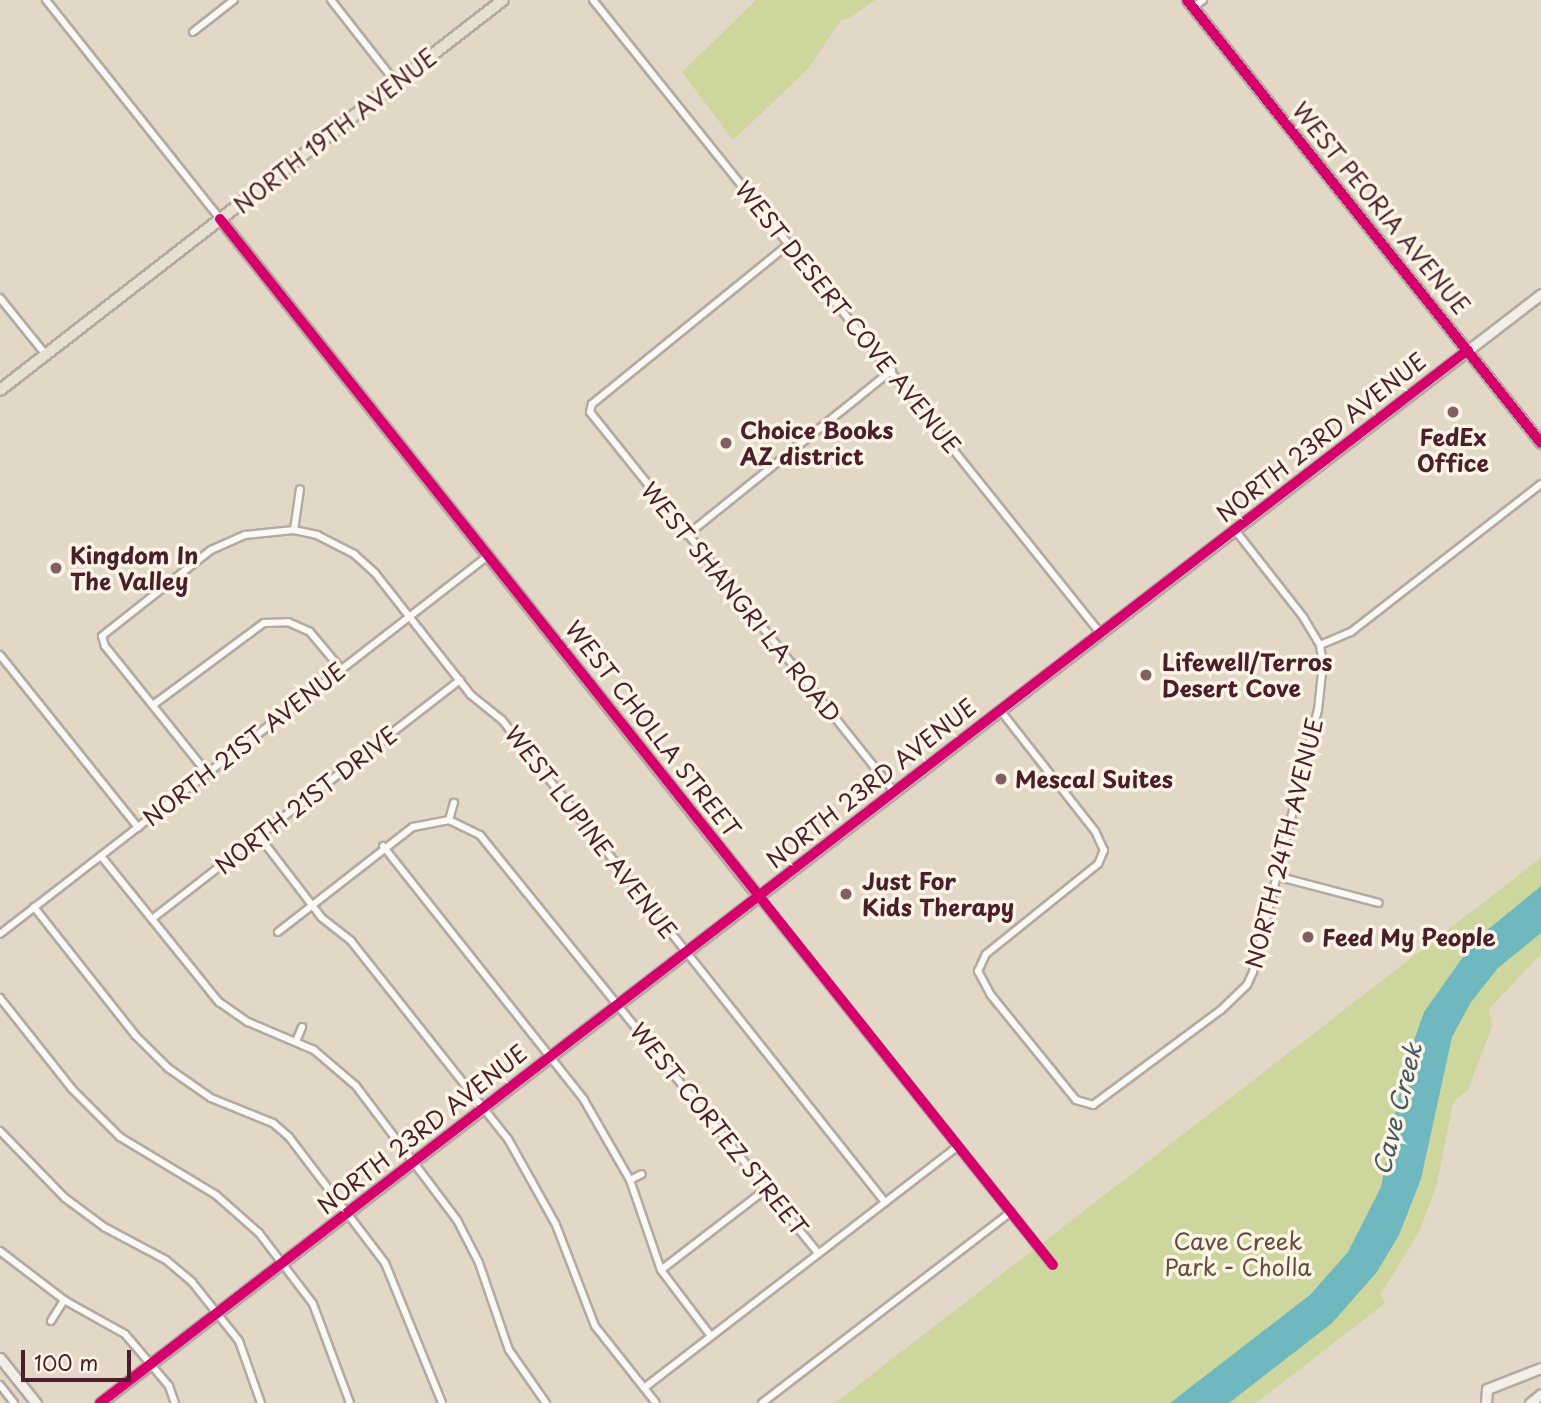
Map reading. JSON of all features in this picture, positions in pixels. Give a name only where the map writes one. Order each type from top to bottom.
[{"type":"main road","name":"NORTH 19TH AVENUE","points":[[0,390],[503,0]]},
{"type":"street","name":"WEST CHOLLA STREET","points":[[46,0],[1053,1265]]},
{"type":"street","points":[[193,32],[234,0]]},
{"type":"street","points":[[331,0],[396,83]]},
{"type":"street","name":"WEST DESERT COVE AVENUE","points":[[593,0],[1101,634]]},
{"type":"street","points":[[1190,4],[1203,0]]},
{"type":"street","name":"WEST PEORIA AVENUE","points":[[1190,4],[1541,443]]},
{"type":"street","name":"WEST SHANGRI LA ROAD","points":[[789,244],[592,404],[590,412],[894,792]]},
{"type":"street","name":"NORTH 23RD AVENUE","points":[[100,1403],[1541,294]]},
{"type":"street","points":[[0,298],[46,355]]},
{"type":"street","points":[[687,535],[892,370]]},
{"type":"street","points":[[1235,530],[1304,618],[1320,645],[1351,632],[1541,484]]},
{"type":"street","points":[[207,773],[102,636],[211,550],[255,532],[295,530],[300,489]]},
{"type":"street","name":"WEST LUPINE AVENUE","points":[[295,530],[317,535],[354,554],[460,680],[502,720],[885,1202]]},
{"type":"street","name":"NORTH 21ST AVENUE","points":[[0,934],[489,555]]},
{"type":"street","points":[[153,705],[255,626],[288,622],[310,632],[341,669]]},
{"type":"street","name":"NORTH 24TH AVENUE","points":[[1000,710],[1095,831],[1104,850],[1098,864],[986,954],[978,971],[990,994],[1084,1105],[1102,1101],[1247,985],[1318,710],[1322,684],[1320,645]]},
{"type":"street","points":[[0,655],[138,827]]},
{"type":"street","name":"NORTH 21ST DRIVE","points":[[152,919],[460,680]]},
{"type":"street","points":[[278,932],[310,903],[383,846],[413,827],[449,820],[454,803]]},
{"type":"street","name":"WEST CORTEZ STREET","points":[[449,820],[493,846],[818,1254]]},
{"type":"street","points":[[259,836],[310,903],[351,941],[484,1108],[537,1185],[595,1326],[656,1403]]},
{"type":"street","points":[[383,846],[551,1057],[599,1123],[630,1180],[661,1270],[711,1336]]},
{"type":"street","points":[[101,856],[219,1002],[248,1022],[296,1039],[344,1072],[415,1161],[457,1220],[479,1263],[509,1350],[546,1403]]},
{"type":"street","points":[[1276,876],[1379,902]]},
{"type":"street","points":[[34,908],[154,1056],[211,1098],[281,1129],[348,1212],[396,1285],[442,1403]]},
{"type":"street","points":[[0,998],[93,1112],[142,1153],[232,1207],[282,1263],[322,1321],[350,1403]]},
{"type":"street","points":[[296,1039],[302,1027]]},
{"type":"street","points":[[0,1131],[48,1184],[104,1227],[180,1270],[246,1354],[261,1403]]},
{"type":"street","points":[[644,1388],[958,1146]]},
{"type":"street","points":[[630,1180],[642,1174]]},
{"type":"street","points":[[661,1270],[766,1189]]},
{"type":"street","points":[[762,1403],[1011,1212]]},
{"type":"street","points":[[0,1251],[64,1300],[125,1334],[151,1364],[175,1403]]},
{"type":"street","points":[[51,1321],[64,1300]]},
{"type":"street","points":[[0,1358],[36,1403]]},
{"type":"street","points":[[1486,1403],[1487,1390],[1541,1368]]},
{"type":"street","points":[[14,1376],[1,1386],[14,1403]]},
{"type":"street","points":[[1530,1403],[1541,1395]]},
{"type":"green space","points":[[756,0],[875,0],[850,18],[841,20],[809,68],[733,140],[682,72]]},
{"type":"green space","name":"Cave Creek Park - Cholla","points":[[1541,858],[1541,954],[1489,1009],[1492,1026],[1468,1090],[1453,1102],[1437,1184],[1419,1232],[1380,1295],[1385,1303],[1308,1363],[1255,1403],[835,1403]]},
{"type":"water","name":"Cave Creek","points":[[1541,886],[1541,933],[1498,968],[1471,1002],[1452,1037],[1421,1179],[1399,1235],[1377,1272],[1332,1323],[1229,1403],[1170,1403],[1310,1295],[1348,1252],[1381,1187],[1404,1069],[1424,1012],[1475,940]]},
{"type":"cycle path","points":[[1187,0],[1541,443]]},
{"type":"cycle path","points":[[220,219],[1053,1265]]},
{"type":"cycle path","points":[[100,1403],[1468,350]]},
{"type":"place","name":"FedEx Office","points":[[1453,412]]},
{"type":"place","name":"Choice Books AZ district","points":[[726,443]]},
{"type":"place","name":"Kingdom In The Valley","points":[[56,568]]},
{"type":"place","name":"Lifewell/Terros Desert Cove","points":[[1146,675]]},
{"type":"place","name":"Mescal Suites","points":[[1001,779]]},
{"type":"place","name":"Just For Kids Therapy","points":[[846,894]]},
{"type":"place","name":"Feed My People","points":[[1308,937]]}]
